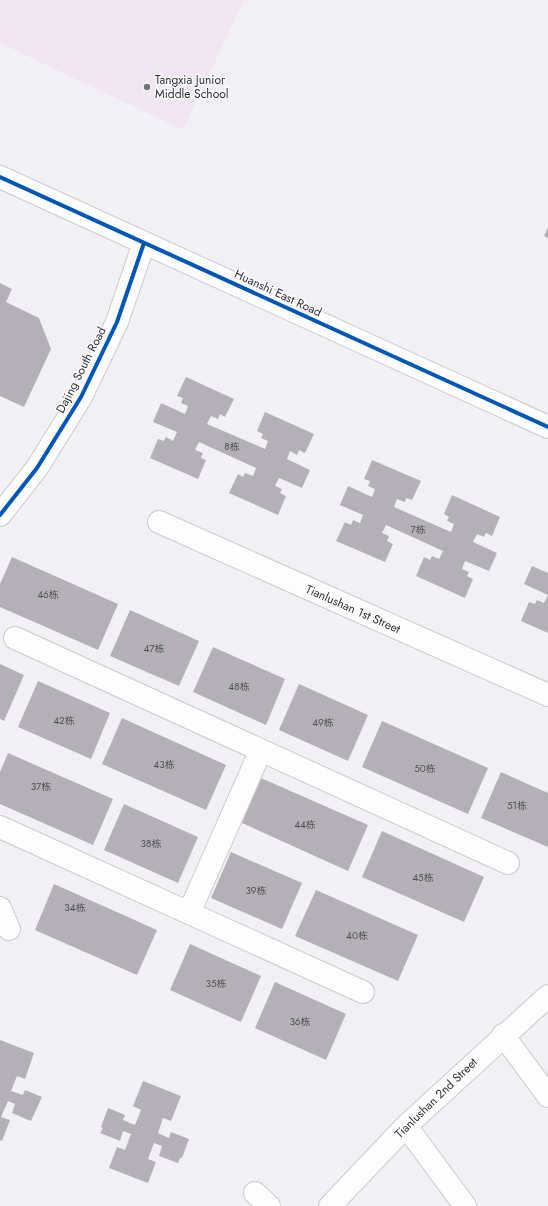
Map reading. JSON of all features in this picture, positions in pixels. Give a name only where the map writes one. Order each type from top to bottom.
[{"type":"street","name":"Huanshi East Road","points":[[0,177],[548,427]]},
{"type":"street","name":"Dajing South Road","points":[[0,515],[37,468],[81,397],[117,322],[144,243]]},
{"type":"street","name":"Tianlushan 1st Street","points":[[159,522],[548,695]]},
{"type":"street","points":[[15,638],[508,862]]},
{"type":"street","points":[[188,913],[262,750]]},
{"type":"street","points":[[0,828],[363,992]]},
{"type":"street","points":[[0,908],[9,929]]},
{"type":"street","name":"Tianlushan 2nd Street","points":[[330,1206],[406,1126],[503,1035],[548,996]]},
{"type":"street","points":[[503,1035],[548,1096]]},
{"type":"street","points":[[406,1126],[465,1206]]},
{"type":"shaded area","name":"Tangxia Junior Middle School","points":[[0,0],[244,0],[183,130],[0,43]]},
{"type":"building","points":[[548,227],[548,238],[544,236]]},
{"type":"building","points":[[0,283],[12,289],[6,302],[39,318],[51,349],[24,407],[0,396]]},
{"type":"building","points":[[186,377],[234,399],[225,417],[220,414],[218,419],[211,416],[207,424],[265,449],[268,441],[261,438],[263,434],[257,431],[265,412],[314,434],[305,453],[299,450],[297,455],[290,451],[287,459],[310,470],[302,488],[279,478],[275,486],[282,489],[280,493],[286,496],[278,515],[229,493],[238,474],[243,477],[245,473],[253,476],[256,468],[199,442],[195,450],[203,453],[201,458],[206,460],[198,479],[150,458],[158,439],[164,441],[166,437],[173,441],[177,432],[153,422],[161,403],[185,414],[188,406],[181,403],[183,398],[177,396]]},
{"type":"building","points":[[372,460],[421,481],[412,500],[406,498],[405,502],[397,499],[394,507],[451,532],[454,524],[447,521],[449,517],[444,514],[452,495],[500,517],[492,536],[486,533],[484,537],[477,534],[473,542],[497,553],[489,571],[465,561],[462,569],[469,572],[467,576],[473,579],[465,598],[416,576],[424,557],[430,560],[432,556],[439,559],[443,551],[386,525],[382,533],[389,536],[387,541],[393,544],[385,562],[336,541],[345,522],[351,525],[353,520],[360,523],[363,515],[340,505],[348,486],[372,497],[375,489],[368,486],[370,481],[364,479]]},
{"type":"building","points":[[12,557],[118,604],[98,650],[0,607],[0,584]]},
{"type":"building","points":[[532,566],[548,573],[548,595],[524,584]]},
{"type":"building","points":[[548,595],[548,633],[521,621],[529,602],[535,604],[537,600],[544,603]]},
{"type":"building","points":[[130,610],[199,641],[179,686],[110,656]]},
{"type":"building","points":[[213,647],[285,679],[266,725],[193,692]]},
{"type":"building","points":[[0,664],[24,675],[4,721],[0,719]]},
{"type":"building","points":[[38,681],[110,713],[91,759],[18,727]]},
{"type":"building","points":[[299,684],[368,715],[348,761],[279,730]]},
{"type":"building","points":[[122,718],[226,765],[206,810],[102,764]]},
{"type":"building","points":[[382,721],[488,768],[468,814],[362,767]]},
{"type":"building","points":[[8,753],[113,799],[93,845],[0,804],[0,772]]},
{"type":"building","points":[[501,772],[548,793],[548,847],[481,818]]},
{"type":"building","points":[[261,778],[368,825],[348,871],[242,823]]},
{"type":"building","points":[[124,804],[198,837],[178,883],[104,850]]},
{"type":"building","points":[[382,831],[484,877],[464,922],[362,877]]},
{"type":"building","points":[[231,852],[302,883],[282,929],[211,898]]},
{"type":"building","points":[[54,884],[157,930],[137,975],[35,930]]},
{"type":"building","points":[[316,890],[418,935],[398,981],[295,936]]},
{"type":"building","points":[[190,944],[261,976],[241,1022],[170,990]]},
{"type":"building","points":[[275,982],[346,1014],[326,1060],[255,1028]]},
{"type":"building","points":[[0,1040],[34,1053],[25,1079],[17,1076],[11,1091],[23,1095],[25,1090],[42,1097],[31,1121],[12,1113],[15,1104],[8,1101],[1,1117],[10,1120],[2,1141],[0,1140]]},
{"type":"building","points":[[143,1081],[181,1096],[171,1121],[163,1118],[158,1133],[169,1138],[171,1132],[189,1139],[182,1158],[180,1158],[178,1163],[159,1156],[162,1146],[154,1143],[148,1159],[156,1162],[148,1183],[109,1168],[117,1147],[125,1150],[131,1134],[123,1131],[120,1141],[100,1133],[103,1128],[101,1127],[108,1108],[125,1115],[123,1120],[135,1125],[141,1110],[133,1106]]},
{"type":"cycle path","points":[[0,177],[548,427]]},
{"type":"cycle path","points":[[0,515],[37,468],[81,397],[117,322],[144,243]]},
{"type":"place","name":"Tangxia Junior Middle School","points":[[147,87]]}]
